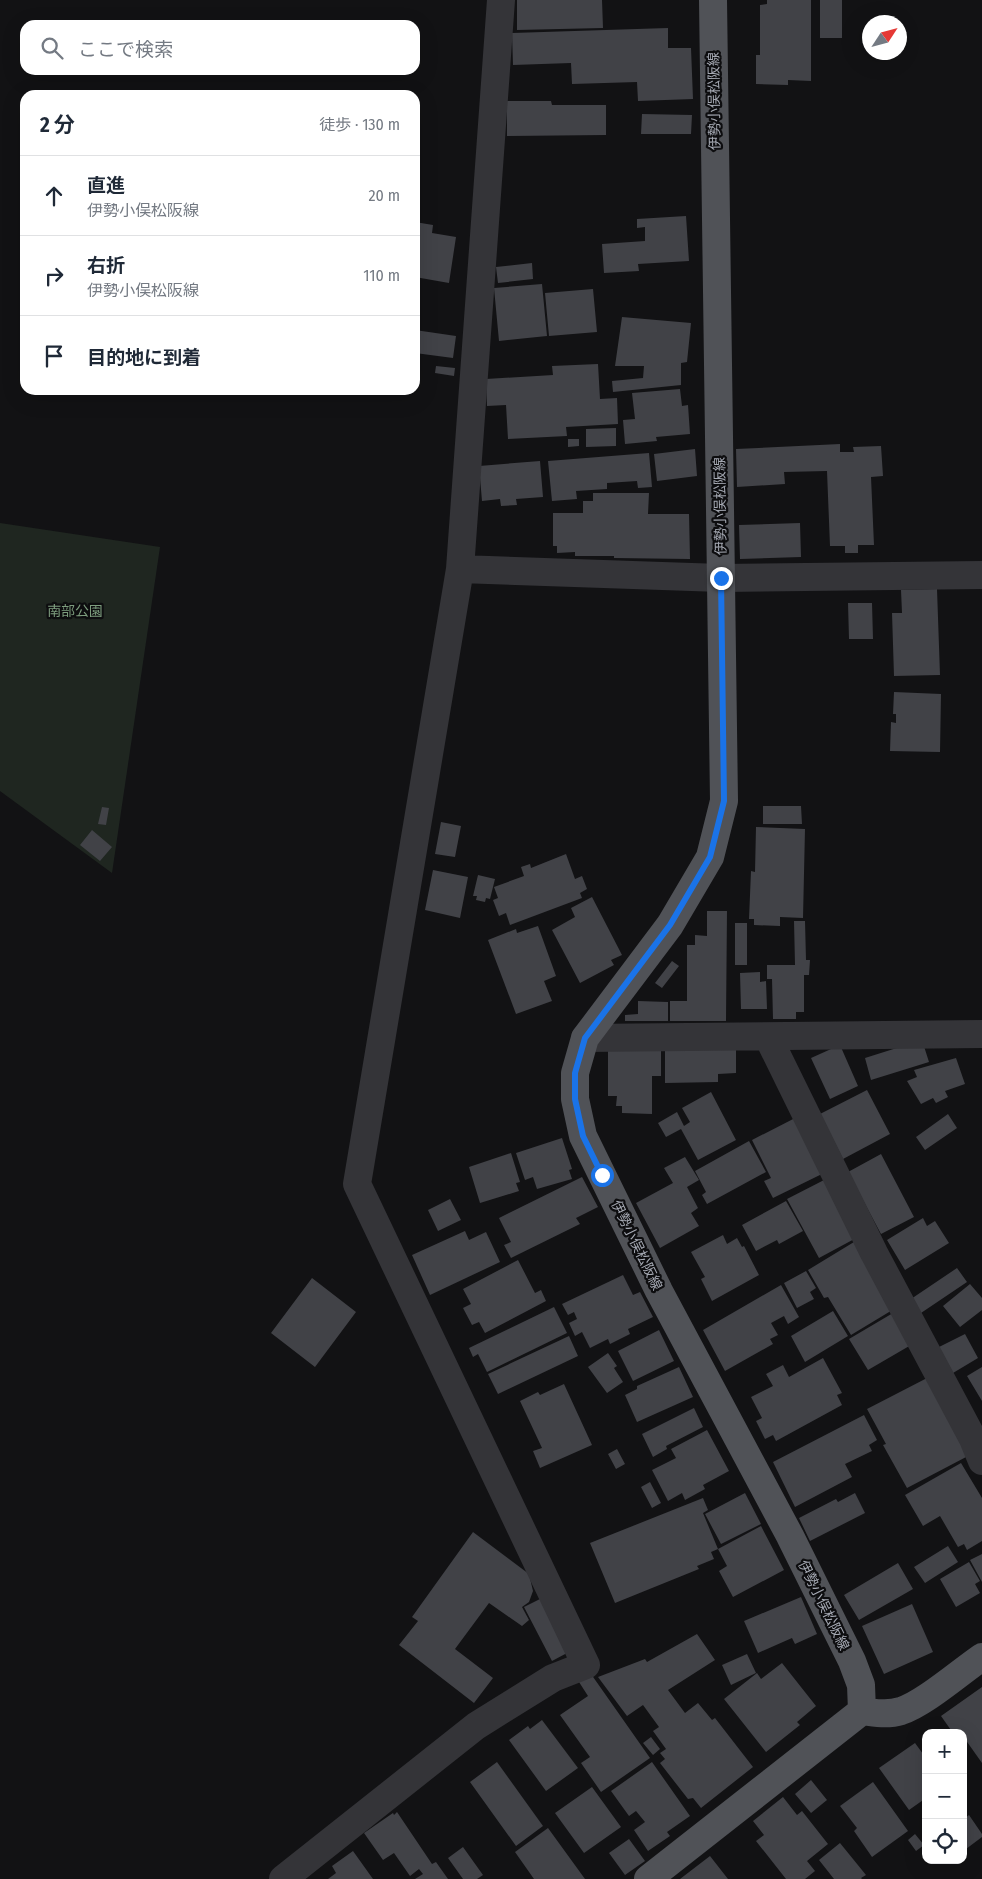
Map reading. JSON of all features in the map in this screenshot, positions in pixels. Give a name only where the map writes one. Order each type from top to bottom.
[{"type":"main road","name":"伊勢小俣松阪線","points":[[713,0],[724,801],[710,857],[670,925],[585,1038],[575,1073],[575,1099],[583,1136],[659,1290],[790,1536],[852,1661],[861,1686],[862,1711]]},
{"type":"main road","points":[[648,1879],[862,1711],[884,1714],[900,1711],[916,1704],[982,1657]]},
{"type":"street","points":[[283,1879],[476,1726],[553,1678],[586,1665],[358,1184],[460,569],[501,0]]},
{"type":"street","points":[[460,569],[721,578],[982,576]]},
{"type":"street","points":[[585,1038],[982,1034]]},
{"type":"street","points":[[768,1037],[874,1253],[973,1439],[982,1461]]},
{"type":"green space","name":"南部公園","points":[[0,523],[160,547],[112,873],[0,791]]},
{"type":"building","points":[[517,0],[602,0],[603,28],[517,30]]},
{"type":"building","points":[[767,0],[811,0],[811,81],[788,80],[788,85],[756,84],[756,55],[760,55],[760,5],[767,4]]},
{"type":"building","points":[[820,0],[842,0],[842,38],[820,38]]},
{"type":"building","points":[[668,28],[668,48],[691,48],[693,99],[638,101],[637,82],[572,84],[571,63],[513,65],[512,33]]},
{"type":"building","points":[[507,101],[551,101],[552,105],[606,105],[606,135],[507,136]]},
{"type":"building","points":[[642,114],[692,115],[691,134],[641,134]]},
{"type":"building","points":[[686,216],[689,261],[638,264],[639,271],[604,273],[602,244],[645,241],[645,227],[637,228],[637,219]]},
{"type":"building","points":[[420,223],[433,225],[432,233],[456,237],[449,283],[420,278]]},
{"type":"building","points":[[532,263],[533,279],[498,283],[496,267]]},
{"type":"building","points":[[542,284],[547,336],[499,341],[494,288]]},
{"type":"building","points":[[593,289],[597,332],[549,336],[545,293]]},
{"type":"building","points":[[622,317],[691,323],[687,362],[681,363],[681,385],[613,392],[612,381],[643,378],[644,366],[615,366]]},
{"type":"building","points":[[420,331],[456,336],[453,358],[420,354]]},
{"type":"building","points":[[598,364],[600,399],[617,398],[618,424],[566,427],[567,436],[508,439],[506,405],[487,406],[486,379],[553,375],[552,366]]},
{"type":"building","points":[[436,366],[455,368],[454,376],[435,373]]},
{"type":"building","points":[[680,389],[682,406],[688,405],[690,434],[656,437],[657,441],[625,444],[623,420],[635,419],[632,393]]},
{"type":"building","points":[[616,428],[616,446],[586,447],[586,429]]},
{"type":"building","points":[[568,439],[579,439],[579,446],[568,447]]},
{"type":"building","points":[[840,444],[840,452],[854,452],[853,447],[881,446],[883,476],[871,477],[874,545],[858,545],[858,553],[845,553],[845,546],[830,546],[827,471],[784,472],[785,484],[737,487],[736,449]]},
{"type":"building","points":[[695,449],[697,476],[657,481],[654,454]]},
{"type":"building","points":[[649,453],[652,487],[638,488],[637,481],[607,483],[607,489],[576,491],[577,499],[552,501],[548,461]]},
{"type":"building","points":[[540,461],[543,497],[516,499],[517,505],[501,506],[500,499],[482,501],[479,466]]},
{"type":"building","points":[[593,493],[649,493],[648,514],[689,514],[690,559],[614,558],[614,556],[575,556],[575,552],[557,553],[557,546],[553,546],[553,513],[583,513],[583,501],[593,501]]},
{"type":"building","points":[[800,523],[801,557],[740,559],[739,525]]},
{"type":"building","points":[[937,589],[940,675],[894,676],[892,613],[902,613],[901,590]]},
{"type":"building","points":[[848,603],[872,603],[873,639],[849,639]]},
{"type":"building","points":[[894,692],[941,694],[940,752],[890,751],[891,722],[896,723],[896,714],[893,714]]},
{"type":"building","points":[[763,806],[801,806],[802,824],[763,824]]},
{"type":"building","points":[[102,807],[109,808],[106,825],[98,824]]},
{"type":"building","points":[[441,822],[461,826],[455,857],[435,854]]},
{"type":"building","points":[[756,827],[805,829],[803,918],[780,917],[780,926],[754,925],[754,919],[749,919],[751,871],[755,872]]},
{"type":"building","points":[[92,830],[112,847],[100,861],[80,845]]},
{"type":"building","points":[[566,854],[575,879],[582,876],[587,889],[580,893],[582,898],[510,925],[506,913],[499,916],[493,900],[498,898],[494,887],[524,876],[521,867],[530,864],[531,868]]},
{"type":"building","points":[[433,870],[468,877],[460,918],[425,910]]},
{"type":"building","points":[[478,875],[495,879],[490,899],[486,898],[485,902],[476,900],[477,896],[473,896]]},
{"type":"building","points":[[592,897],[622,955],[611,960],[614,965],[580,983],[552,930],[575,917],[571,908]]},
{"type":"building","points":[[707,911],[727,911],[726,1021],[670,1021],[670,1001],[687,1001],[687,945],[695,945],[695,935],[707,936]]},
{"type":"building","points":[[794,921],[805,921],[806,960],[810,960],[809,975],[804,975],[804,1012],[796,1012],[796,1019],[773,1019],[772,979],[767,979],[767,965],[795,965]]},
{"type":"building","points":[[735,923],[747,923],[747,965],[735,965]]},
{"type":"building","points":[[538,926],[556,976],[544,981],[552,1001],[516,1014],[488,940],[516,929],[517,933]]},
{"type":"building","points":[[672,961],[679,966],[662,988],[655,983]]},
{"type":"building","points":[[760,972],[760,982],[766,981],[767,1009],[741,1009],[740,973]]},
{"type":"building","points":[[638,1001],[668,1002],[668,1021],[625,1021],[625,1015],[638,1014]]},
{"type":"building","points":[[922,1040],[929,1062],[871,1080],[865,1058]]},
{"type":"building","points":[[840,1045],[858,1086],[830,1099],[811,1058]]},
{"type":"building","points":[[736,1047],[736,1073],[718,1074],[718,1082],[665,1083],[665,1048]]},
{"type":"building","points":[[608,1050],[661,1050],[661,1076],[652,1076],[652,1114],[622,1113],[622,1106],[616,1106],[617,1096],[608,1096]]},
{"type":"building","points":[[956,1058],[965,1084],[945,1091],[948,1097],[936,1103],[933,1098],[921,1104],[907,1081],[917,1077],[914,1070]]},
{"type":"building","points":[[867,1090],[890,1134],[843,1159],[820,1114]]},
{"type":"building","points":[[711,1092],[736,1140],[698,1160],[681,1129],[666,1137],[658,1123],[677,1112],[684,1126],[690,1122],[682,1108]]},
{"type":"building","points":[[948,1114],[957,1128],[925,1150],[916,1137]]},
{"type":"building","points":[[797,1117],[824,1173],[773,1198],[764,1181],[771,1178],[752,1140]]},
{"type":"building","points":[[562,1138],[572,1169],[569,1170],[572,1179],[537,1189],[533,1177],[525,1180],[516,1153]]},
{"type":"building","points":[[749,1141],[766,1172],[707,1204],[702,1195],[706,1192],[695,1171]]},
{"type":"building","points":[[511,1153],[520,1182],[516,1183],[519,1191],[480,1203],[469,1167]]},
{"type":"building","points":[[881,1154],[914,1217],[881,1234],[848,1172]]},
{"type":"building","points":[[685,1157],[699,1180],[687,1187],[698,1208],[691,1213],[699,1226],[660,1248],[636,1203],[673,1183],[664,1168]]},
{"type":"building","points":[[582,1177],[598,1207],[576,1218],[580,1224],[511,1258],[504,1245],[511,1242],[499,1218]]},
{"type":"building","points":[[826,1179],[858,1237],[819,1258],[787,1199]]},
{"type":"building","points":[[450,1199],[461,1220],[438,1231],[428,1210]]},
{"type":"building","points":[[786,1201],[803,1231],[779,1244],[777,1240],[756,1251],[742,1225]]},
{"type":"building","points":[[923,1218],[927,1226],[935,1221],[949,1243],[905,1270],[887,1240]]},
{"type":"building","points":[[465,1231],[469,1240],[486,1232],[500,1262],[430,1295],[412,1255]]},
{"type":"building","points":[[723,1235],[727,1244],[737,1238],[742,1247],[744,1246],[759,1275],[712,1301],[701,1279],[705,1277],[691,1252]]},
{"type":"building","points":[[854,1242],[894,1309],[851,1335],[828,1297],[824,1298],[808,1270]]},
{"type":"building","points":[[518,1260],[535,1293],[541,1290],[546,1301],[485,1333],[479,1322],[472,1325],[463,1308],[471,1304],[463,1289]]},
{"type":"building","points":[[957,1268],[967,1282],[921,1313],[911,1299]]},
{"type":"building","points":[[806,1271],[816,1288],[810,1292],[814,1299],[797,1308],[784,1283]]},
{"type":"building","points":[[623,1275],[633,1295],[640,1292],[653,1317],[628,1329],[630,1334],[610,1344],[608,1339],[590,1348],[582,1332],[575,1336],[569,1323],[577,1319],[574,1312],[568,1315],[562,1304]]},
{"type":"building","points":[[312,1278],[356,1312],[315,1367],[271,1333]]},
{"type":"building","points":[[970,1284],[982,1298],[982,1310],[960,1327],[943,1306]]},
{"type":"building","points":[[781,1285],[799,1317],[788,1324],[784,1316],[771,1323],[778,1335],[770,1339],[773,1344],[725,1371],[703,1330]]},
{"type":"building","points":[[554,1307],[567,1333],[487,1372],[478,1354],[473,1357],[469,1348]]},
{"type":"building","points":[[833,1311],[848,1336],[805,1362],[791,1336]]},
{"type":"building","points":[[893,1313],[911,1345],[868,1370],[849,1339]]},
{"type":"building","points":[[659,1330],[674,1361],[633,1381],[618,1351]]},
{"type":"building","points":[[965,1334],[978,1358],[953,1373],[939,1347]]},
{"type":"building","points":[[569,1336],[578,1356],[498,1394],[488,1374]]},
{"type":"building","points":[[608,1353],[617,1366],[614,1368],[623,1382],[607,1393],[588,1367]]},
{"type":"building","points":[[823,1358],[842,1393],[837,1395],[842,1405],[776,1441],[773,1435],[765,1439],[756,1421],[762,1418],[751,1397],[773,1386],[766,1374],[783,1365],[789,1377]]},
{"type":"building","points":[[679,1367],[693,1397],[637,1422],[625,1395],[637,1389],[637,1386]]},
{"type":"building","points":[[982,1367],[982,1401],[967,1376]]},
{"type":"building","points":[[929,1377],[968,1456],[907,1488],[883,1445],[886,1444],[867,1409]]},
{"type":"building","points":[[564,1384],[592,1445],[540,1468],[533,1451],[542,1448],[520,1401],[538,1392],[540,1395]]},
{"type":"building","points":[[694,1408],[703,1427],[666,1446],[667,1449],[653,1457],[642,1434]]},
{"type":"building","points":[[864,1415],[877,1440],[869,1445],[872,1451],[845,1464],[852,1477],[795,1507],[773,1462]]},
{"type":"building","points":[[707,1430],[729,1471],[703,1485],[705,1489],[685,1500],[682,1493],[668,1501],[652,1470],[676,1458],[671,1449]]},
{"type":"building","points":[[617,1449],[625,1464],[616,1469],[608,1454]]},
{"type":"building","points":[[961,1463],[982,1498],[982,1541],[967,1550],[964,1544],[958,1547],[940,1516],[923,1526],[905,1495]]},
{"type":"building","points":[[650,1482],[661,1503],[652,1508],[641,1487]]},
{"type":"building","points":[[745,1493],[761,1524],[721,1544],[705,1514]]},
{"type":"building","points":[[855,1493],[865,1513],[810,1541],[799,1518],[836,1499],[838,1502]]},
{"type":"building","points":[[703,1498],[708,1510],[703,1513],[718,1549],[711,1552],[714,1559],[697,1566],[699,1569],[615,1603],[590,1543]]},
{"type":"building","points":[[761,1526],[784,1570],[733,1597],[719,1571],[727,1566],[718,1549]]},
{"type":"building","points":[[473,1532],[529,1574],[533,1591],[529,1602],[522,1607],[529,1620],[522,1626],[489,1603],[455,1649],[493,1678],[474,1703],[399,1645],[418,1621],[412,1617]]},
{"type":"building","points":[[948,1546],[958,1562],[925,1583],[914,1567]]},
{"type":"building","points":[[982,1554],[982,1582],[970,1560]]},
{"type":"building","points":[[969,1562],[980,1581],[975,1584],[980,1593],[956,1607],[940,1579]]},
{"type":"building","points":[[898,1563],[913,1589],[859,1620],[844,1595]]},
{"type":"building","points":[[801,1597],[817,1634],[795,1644],[792,1638],[758,1653],[744,1621]]},
{"type":"building","points":[[540,1599],[567,1653],[552,1661],[524,1607]]},
{"type":"building","points":[[912,1604],[933,1652],[884,1674],[862,1626]]},
{"type":"building","points":[[697,1634],[715,1660],[668,1690],[685,1713],[698,1703],[712,1720],[715,1718],[753,1767],[701,1808],[693,1798],[688,1799],[660,1763],[665,1759],[660,1753],[666,1749],[653,1731],[659,1727],[643,1705],[627,1716],[598,1677],[645,1659],[647,1662]]},
{"type":"building","points":[[747,1654],[756,1673],[731,1685],[722,1665]]},
{"type":"building","points":[[782,1663],[816,1706],[797,1722],[800,1725],[766,1752],[724,1699],[757,1673],[761,1679]]},
{"type":"building","points":[[591,1674],[650,1758],[601,1792],[581,1763],[590,1757],[560,1715],[588,1696],[579,1682]]},
{"type":"building","points":[[982,1687],[982,1763],[967,1742],[967,1729],[950,1729],[941,1716]]},
{"type":"building","points":[[542,1720],[578,1768],[546,1791],[509,1740],[528,1726],[530,1729]]},
{"type":"building","points":[[651,1737],[660,1749],[653,1755],[643,1743]]},
{"type":"building","points":[[915,1743],[922,1753],[922,1801],[909,1810],[879,1768]]},
{"type":"building","points":[[497,1762],[543,1826],[516,1846],[470,1782]]},
{"type":"building","points":[[652,1762],[690,1816],[667,1832],[670,1836],[648,1851],[634,1830],[645,1822],[636,1811],[629,1816],[611,1791]]},
{"type":"building","points":[[811,1780],[827,1800],[811,1813],[795,1794]]},
{"type":"building","points":[[873,1782],[908,1831],[872,1857],[854,1831],[857,1828],[840,1806]]},
{"type":"building","points":[[592,1787],[621,1827],[584,1853],[555,1813]]},
{"type":"building","points":[[783,1797],[797,1815],[802,1811],[828,1844],[807,1861],[815,1871],[805,1879],[786,1879],[756,1841],[764,1835],[753,1821]]},
{"type":"building","points":[[397,1812],[432,1864],[436,1862],[448,1879],[415,1879],[423,1874],[419,1869],[410,1876],[394,1853],[383,1860],[364,1833]]},
{"type":"building","points":[[969,1815],[982,1834],[982,1837],[967,1848],[967,1819]]},
{"type":"building","points":[[548,1828],[585,1879],[534,1879],[515,1852]]},
{"type":"building","points":[[915,1834],[922,1843],[922,1846],[916,1851],[908,1840]]},
{"type":"building","points":[[629,1839],[645,1861],[625,1875],[609,1853]]},
{"type":"building","points":[[840,1843],[866,1875],[862,1879],[834,1879],[819,1860]]},
{"type":"building","points":[[463,1847],[483,1875],[477,1879],[463,1879],[448,1858]]},
{"type":"building","points":[[353,1851],[373,1879],[328,1879],[336,1873],[332,1866]]},
{"type":"building","points":[[710,1856],[728,1879],[680,1879]]},
{"type":"route","points":[[602,1175],[583,1136],[575,1099],[575,1073],[585,1038],[670,925],[710,857],[724,801],[721,578]]}]
